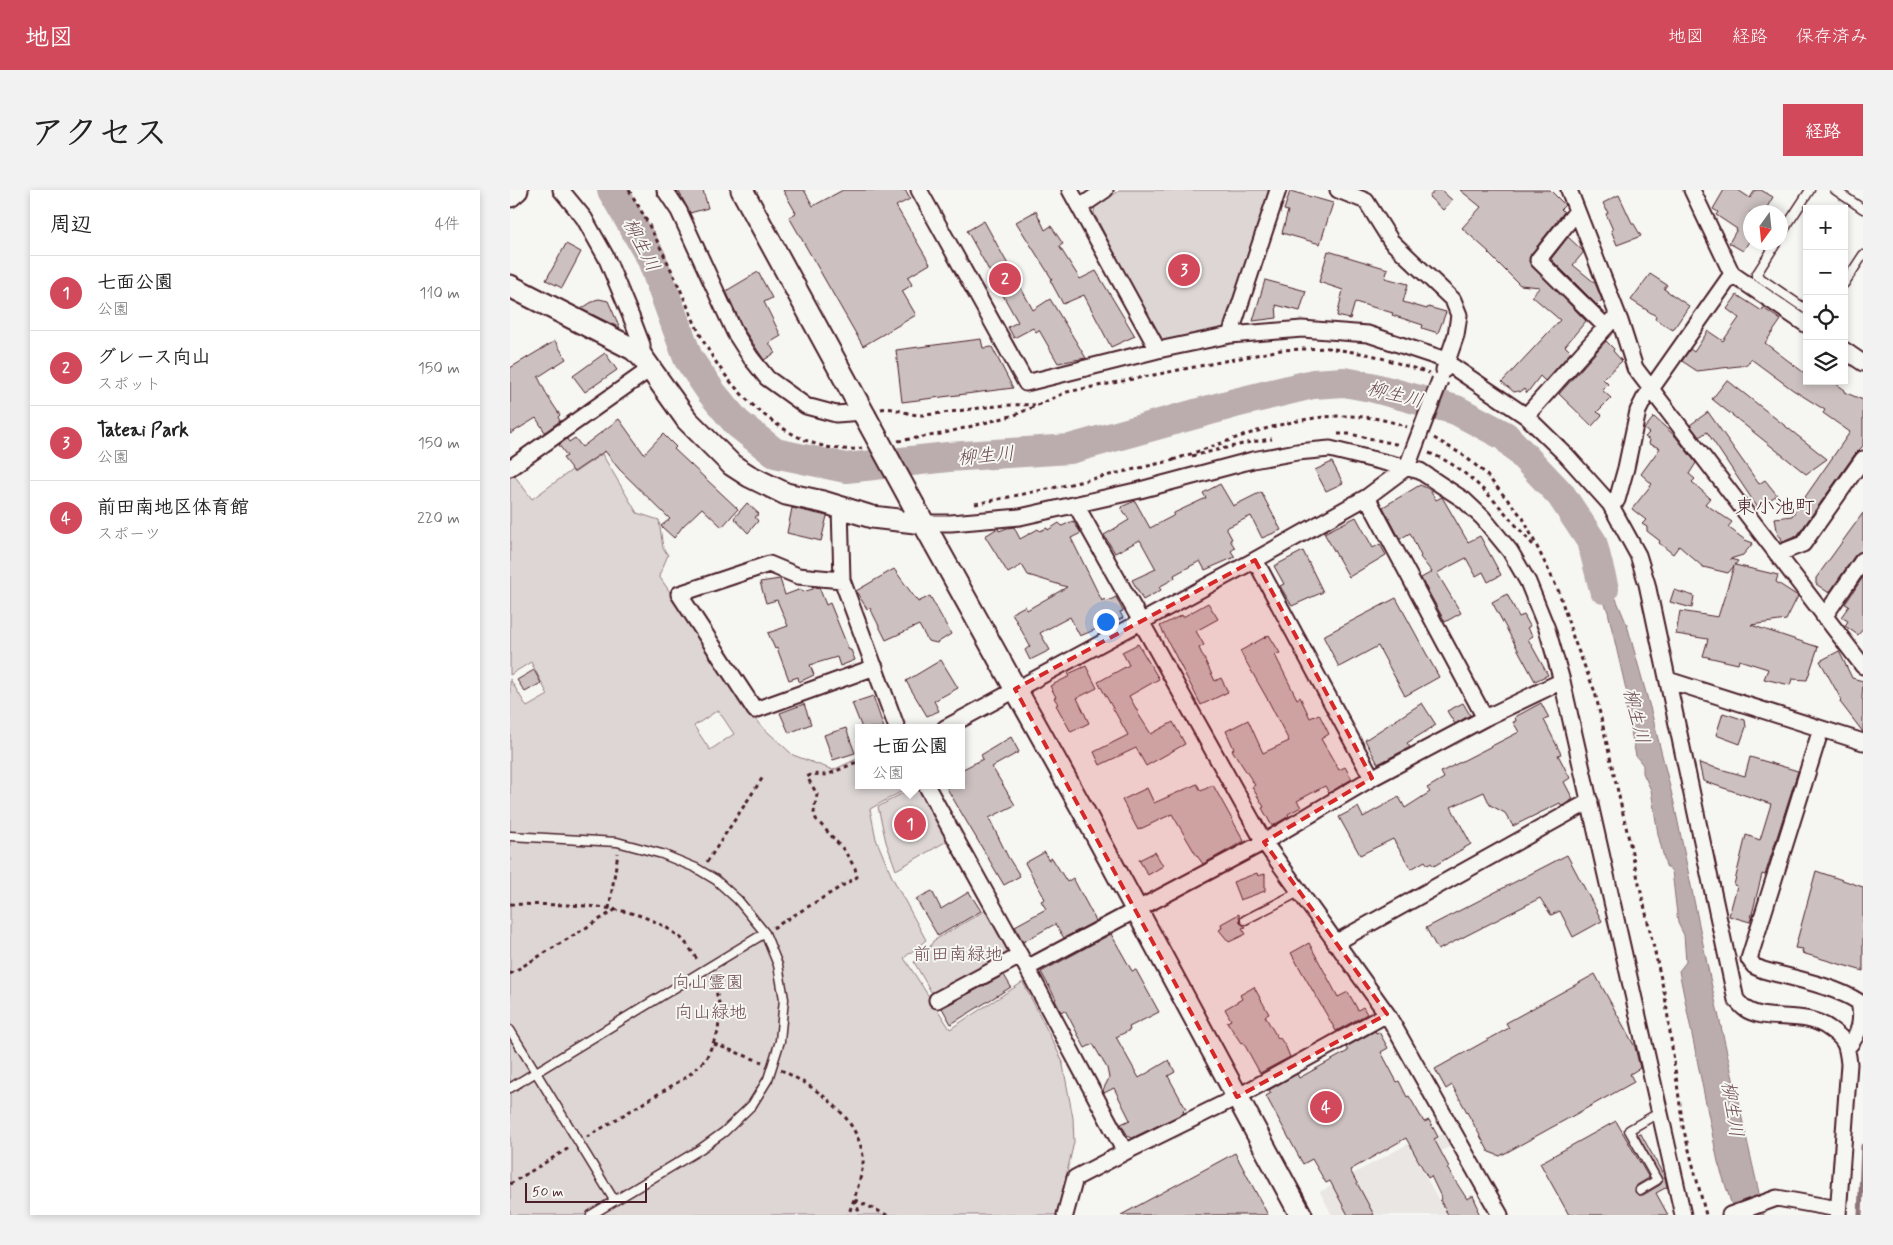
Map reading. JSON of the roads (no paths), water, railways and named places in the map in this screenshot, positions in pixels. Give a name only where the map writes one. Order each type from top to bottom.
[{"type":"street","points":[[510,196],[517,190]]},
{"type":"street","points":[[561,190],[584,218],[606,257],[642,345],[646,363]]},
{"type":"street","points":[[665,190],[679,211],[735,333],[767,378],[806,406],[836,414],[864,414]]},
{"type":"street","points":[[742,190],[1137,910],[1301,1215]]},
{"type":"street","points":[[919,190],[1026,382],[1158,350],[1230,335],[1302,329],[1368,334],[1440,358],[1526,416],[1567,456],[1610,504],[1638,555],[1647,584],[1736,1000],[1745,1009],[1762,1015],[1794,1016],[1821,1022],[1842,1037],[1848,1048],[1849,1064],[1838,1212],[1777,1198],[1730,1215]]},
{"type":"street","points":[[1070,190],[1158,350]]},
{"type":"street","points":[[1080,206],[1105,190]]},
{"type":"street","points":[[1230,335],[1278,190]]},
{"type":"street","points":[[952,724],[1255,560],[1367,497],[1407,467],[1422,439],[1435,379],[1447,363],[1456,335],[1459,315],[1453,300],[1391,241],[1366,201],[1338,190]]},
{"type":"street","points":[[1569,190],[1617,314],[1635,368],[1863,666]]},
{"type":"street","points":[[1692,190],[1732,274],[1803,322]]},
{"type":"street","points":[[1577,211],[1538,260],[1606,327]]},
{"type":"street","points":[[1610,504],[1617,500],[1638,411],[1651,388],[1732,274]]},
{"type":"street","points":[[510,286],[633,349],[646,363],[687,420],[732,465],[769,488],[840,507],[872,518],[919,514],[951,523],[1020,517],[1076,505],[1253,460],[1318,449],[1330,449],[1420,471],[1464,500],[1501,539],[1528,582],[1547,630],[1562,681],[1684,1215]]},
{"type":"street","points":[[1526,416],[1617,314]]},
{"type":"street","points":[[1848,353],[1863,363]]},
{"type":"street","points":[[510,468],[646,363]]},
{"type":"street","points":[[1777,554],[1803,544],[1863,459]]},
{"type":"street","points":[[1367,497],[1485,718]]},
{"type":"street","points":[[1076,505],[1264,842],[1387,1014],[1500,1215]]},
{"type":"street","points":[[840,507],[842,580],[896,724]]},
{"type":"street","points":[[1255,560],[1372,778]]},
{"type":"street","points":[[1824,617],[1863,560]]},
{"type":"street","points":[[842,580],[798,576],[769,564],[679,594],[755,710],[875,667]]},
{"type":"street","points":[[1668,680],[1863,742]]},
{"type":"street","points":[[937,1000],[1137,910],[1264,842],[1372,778],[1485,718],[1562,681]]},
{"type":"street","points":[[1821,729],[1749,959],[1754,966],[1763,970],[1834,990],[1860,1002],[1862,1014],[1857,1038],[1848,1048]]},
{"type":"street","points":[[928,789],[1125,1152]]},
{"type":"street","points":[[1335,943],[1590,801]]},
{"type":"street","points":[[1065,1215],[1075,1178],[1237,1098],[1387,1014]]},
{"type":"lane","points":[[1788,224],[1810,190]]},
{"type":"lane","points":[[1835,190],[1863,209]]},
{"type":"lane","points":[[1772,250],[1756,275],[1803,307]]},
{"type":"lane","points":[[1848,278],[1863,255]]},
{"type":"lane","points":[[510,836],[619,842],[662,854],[701,871],[716,880],[738,900],[765,933],[778,965],[784,999],[780,1040],[768,1079],[752,1105],[724,1132],[699,1150],[591,1215]]},
{"type":"lane","points":[[1245,920],[1299,892]]},
{"type":"lane","points":[[510,1088],[765,933]]},
{"type":"lane","points":[[510,1030],[614,1200]]},
{"type":"lane","points":[[1640,1190],[1657,1180],[1634,1138],[1626,1131],[1660,1112]]},
{"type":"water","points":[[1580,526],[1598,556],[1627,625],[1651,711],[1674,803],[1710,978],[1764,1215],[1735,1215],[1718,1162],[1679,971],[1686,962],[1684,935],[1678,923],[1672,871],[1666,866],[1658,834],[1651,790],[1643,773],[1643,765],[1636,756],[1626,707],[1628,698],[1608,612],[1595,577],[1579,544]]},
{"type":"waterway","name":"柳生川","points":[[612,190],[651,257],[688,358],[712,393],[737,423],[775,453],[846,468],[948,457],[1070,449],[1235,403],[1313,384],[1344,382],[1371,387],[1456,410],[1505,436],[1561,495],[1592,542],[1604,589]]},
{"type":"waterway","points":[[1860,1215],[1863,1146]]},
{"type":"place","name":"Tateai Park","points":[[1184,270]]},
{"type":"place","name":"グレース向山","points":[[1005,279]]},
{"type":"place","name":"七面公園","points":[[910,824]]},
{"type":"place","name":"前田南地区体育館","points":[[1326,1107]]},
{"type":"district","name":"東小池町","points":[[1775,507]]},
{"type":"park label","name":"前田南緑地","points":[[958,955]]},
{"type":"park label","name":"向山霊園","points":[[708,983]]},
{"type":"park label","name":"向山緑地","points":[[711,1013]]}]
